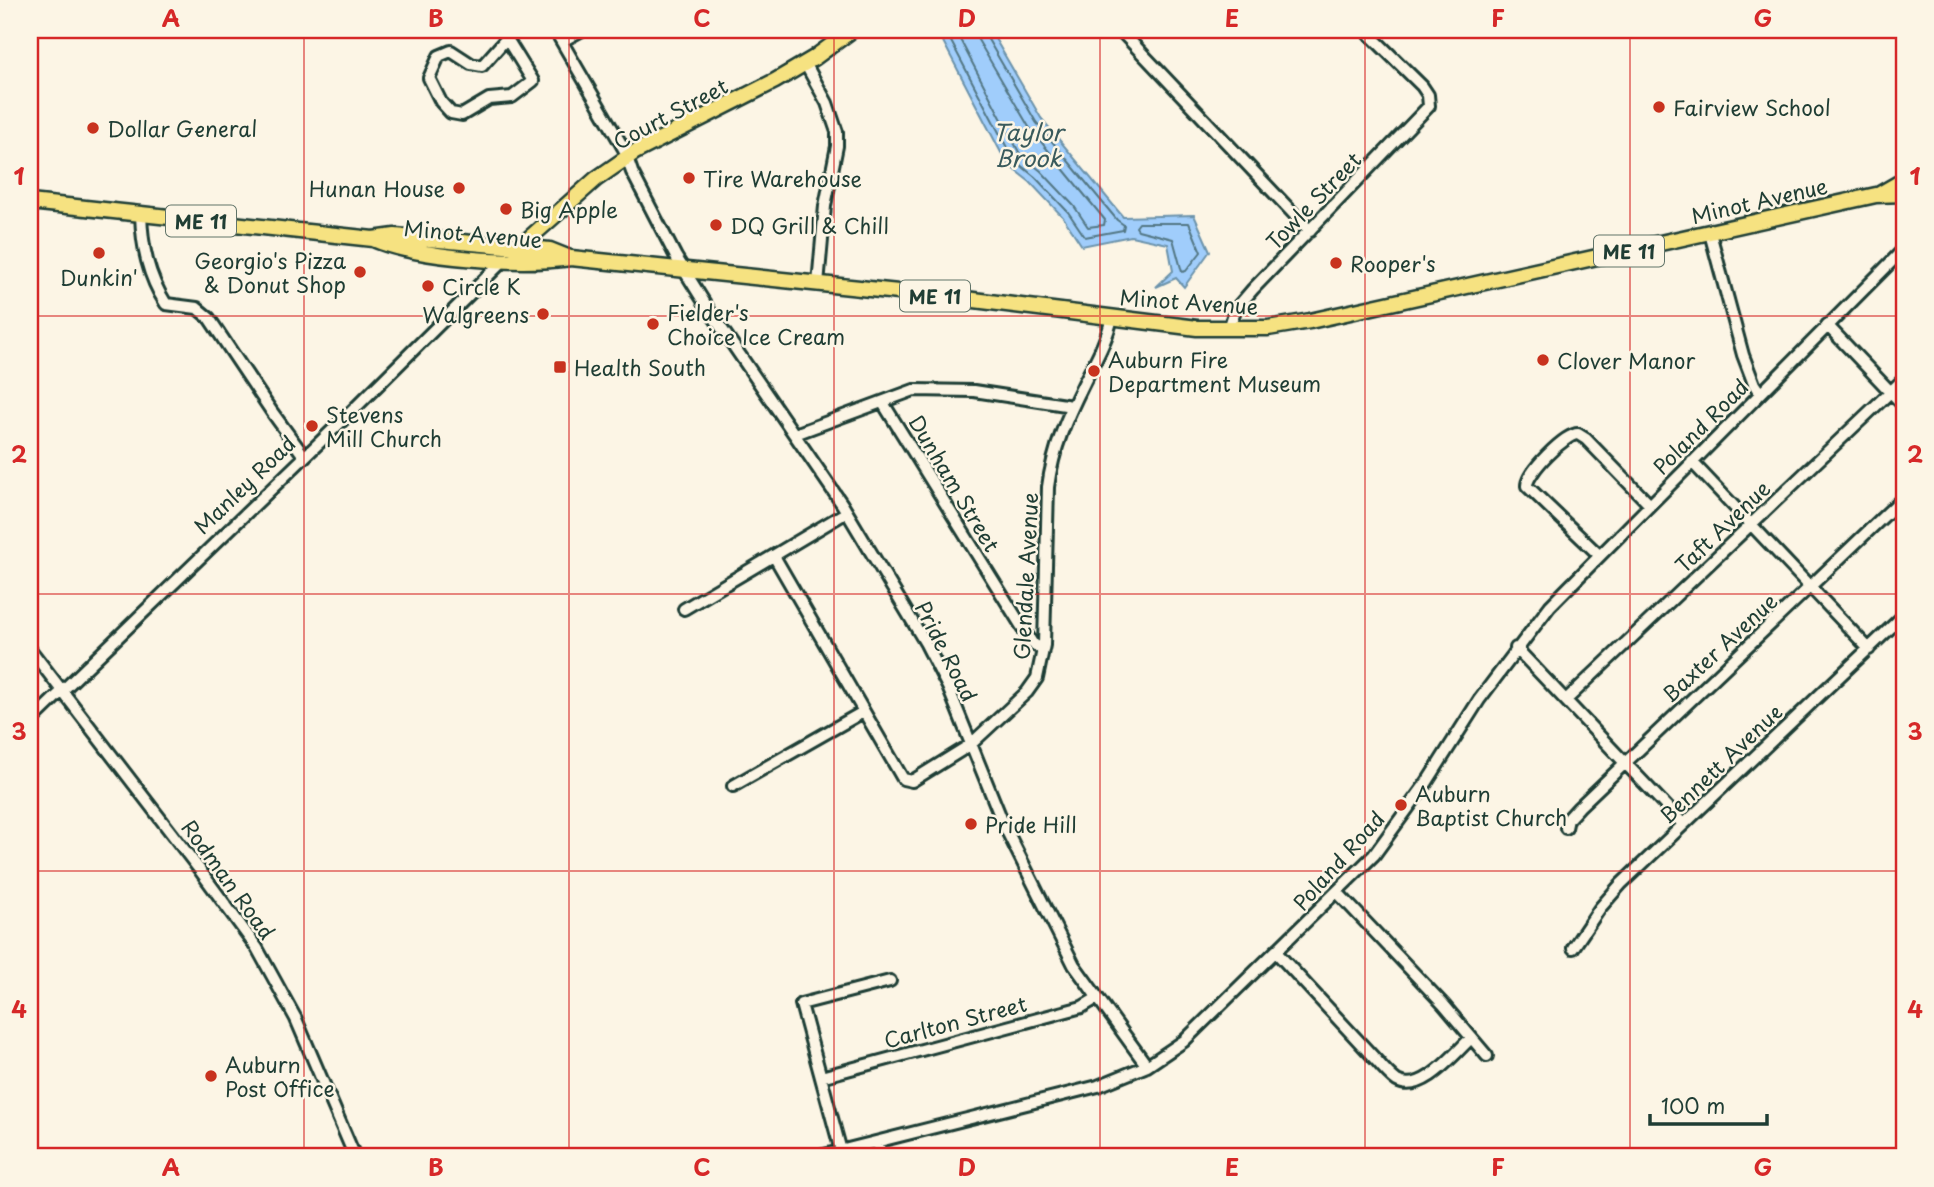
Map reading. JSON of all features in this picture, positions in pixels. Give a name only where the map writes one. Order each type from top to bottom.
[{"type":"highway","points":[[1896,1157],[1904,1153]]},
{"type":"main road","name":"Court Street","points":[[519,247],[596,179],[627,157],[655,140],[755,92],[805,63],[852,30]]},
{"type":"main road","name":"Minot Avenue","points":[[1876,195],[1904,180]]},
{"type":"main road","name":"Minot Avenue","points":[[373,239],[393,247],[504,260],[545,262],[571,258],[1197,328],[1268,328],[1310,321],[1876,195],[1904,194]]},
{"type":"main road","name":"Minot Avenue","points":[[30,202],[373,239],[395,236],[550,250],[571,258]]},
{"type":"main road","name":"Manley Road","points":[[504,260],[519,247]]},
{"type":"street","name":"Pride Road","points":[[555,30],[627,157],[632,172],[684,269],[847,512],[943,674],[991,797],[1074,965],[1147,1066]]},
{"type":"street","points":[[562,41],[582,30]]},
{"type":"street","points":[[1120,30],[1310,231]]},
{"type":"street","name":"Towle Street","points":[[1228,329],[1238,306],[1429,106],[1430,100],[1422,86],[1365,30]]},
{"type":"street","points":[[510,34],[533,80],[512,97],[489,99],[462,115],[451,113],[441,102],[429,78],[439,56],[451,51],[471,64],[482,66],[510,34]]},
{"type":"street","points":[[805,63],[827,103],[837,132],[837,146],[825,206],[818,284]]},
{"type":"street","points":[[141,214],[144,251],[150,274],[166,304],[197,308],[209,318],[304,456]]},
{"type":"street","points":[[1710,233],[1743,355],[1760,393]]},
{"type":"street","name":"Poland Road","points":[[816,1157],[1069,1095],[1147,1066],[1184,1041],[1374,855],[1516,648],[1550,606],[1904,248]]},
{"type":"street","name":"Manley Road","points":[[30,722],[504,260]]},
{"type":"street","name":"Glendale Avenue","points":[[863,712],[903,779],[912,780],[970,745],[1032,687],[1040,668],[1043,650],[1048,487],[1054,451],[1072,406],[1105,343],[1112,317]]},
{"type":"street","points":[[1827,325],[1904,406]]},
{"type":"street","name":"Taft Avenue","points":[[1566,700],[1904,379]]},
{"type":"street","points":[[795,434],[914,390],[955,389],[1072,406]]},
{"type":"street","name":"Dunham Street","points":[[883,402],[922,461],[1032,643],[1043,650]]},
{"type":"street","points":[[1599,555],[1527,486],[1526,482],[1544,460],[1567,437],[1575,434],[1587,439],[1649,504]]},
{"type":"street","points":[[1692,462],[1869,649]]},
{"type":"street","name":"Baxter Avenue","points":[[1566,828],[1570,817],[1625,762],[1904,497]]},
{"type":"street","points":[[684,609],[847,512]]},
{"type":"street","points":[[733,786],[863,712],[774,556]]},
{"type":"street","name":"Bennett Avenue","points":[[1573,948],[1609,898],[1683,824],[1904,615]]},
{"type":"street","points":[[1516,648],[1683,824]]},
{"type":"street","name":"Rodman Road","points":[[30,649],[257,948],[296,1019],[355,1157]]},
{"type":"street","points":[[1338,892],[1443,1004],[1487,1056]]},
{"type":"street","points":[[1276,952],[1385,1069],[1402,1083],[1412,1084],[1427,1078],[1471,1038]]},
{"type":"street","points":[[842,1151],[801,1004],[890,981]]},
{"type":"street","name":"Carlton Street","points":[[821,1077],[1082,1007],[1097,998]]},
{"type":"street","points":[[877,1142],[883,1157]]},
{"type":"water","name":"Taylor Brook","points":[[937,30],[990,30],[1041,118],[1123,217],[1194,215],[1210,251],[1184,287],[1176,278],[1156,287],[1173,271],[1168,244],[1131,236],[1082,246],[1063,217],[1030,182],[1007,164]]},
{"type":"place","name":"Fairview School","points":[[1659,107]]},
{"type":"place","name":"Dollar General","points":[[93,128]]},
{"type":"place","name":"Tire Warehouse","points":[[689,178]]},
{"type":"place","name":"Hunan House","points":[[459,188]]},
{"type":"place","name":"Big Apple","points":[[506,209]]},
{"type":"place","name":"DQ Grill & Chill","points":[[716,225]]},
{"type":"place","name":"Dunkin'","points":[[99,253]]},
{"type":"place","name":"Rooper's","points":[[1336,263]]},
{"type":"place","name":"Georgio's Pizza & Donut Shop","points":[[360,272]]},
{"type":"place","name":"Circle K","points":[[428,286]]},
{"type":"place","name":"Walgreens","points":[[543,314]]},
{"type":"place","name":"Fielder's Choice Ice Cream","points":[[653,324]]},
{"type":"place","name":"Clover Manor","points":[[1543,360]]},
{"type":"place","name":"Health South","points":[[560,367]]},
{"type":"place","name":"Auburn Fire Department Museum","points":[[1094,371]]},
{"type":"place","name":"Stevens Mill Church","points":[[312,426]]},
{"type":"place","name":"Auburn Baptist Church","points":[[1401,805]]},
{"type":"place","name":"Pride Hill","points":[[971,824]]},
{"type":"place","name":"Auburn Post Office","points":[[211,1076]]}]
